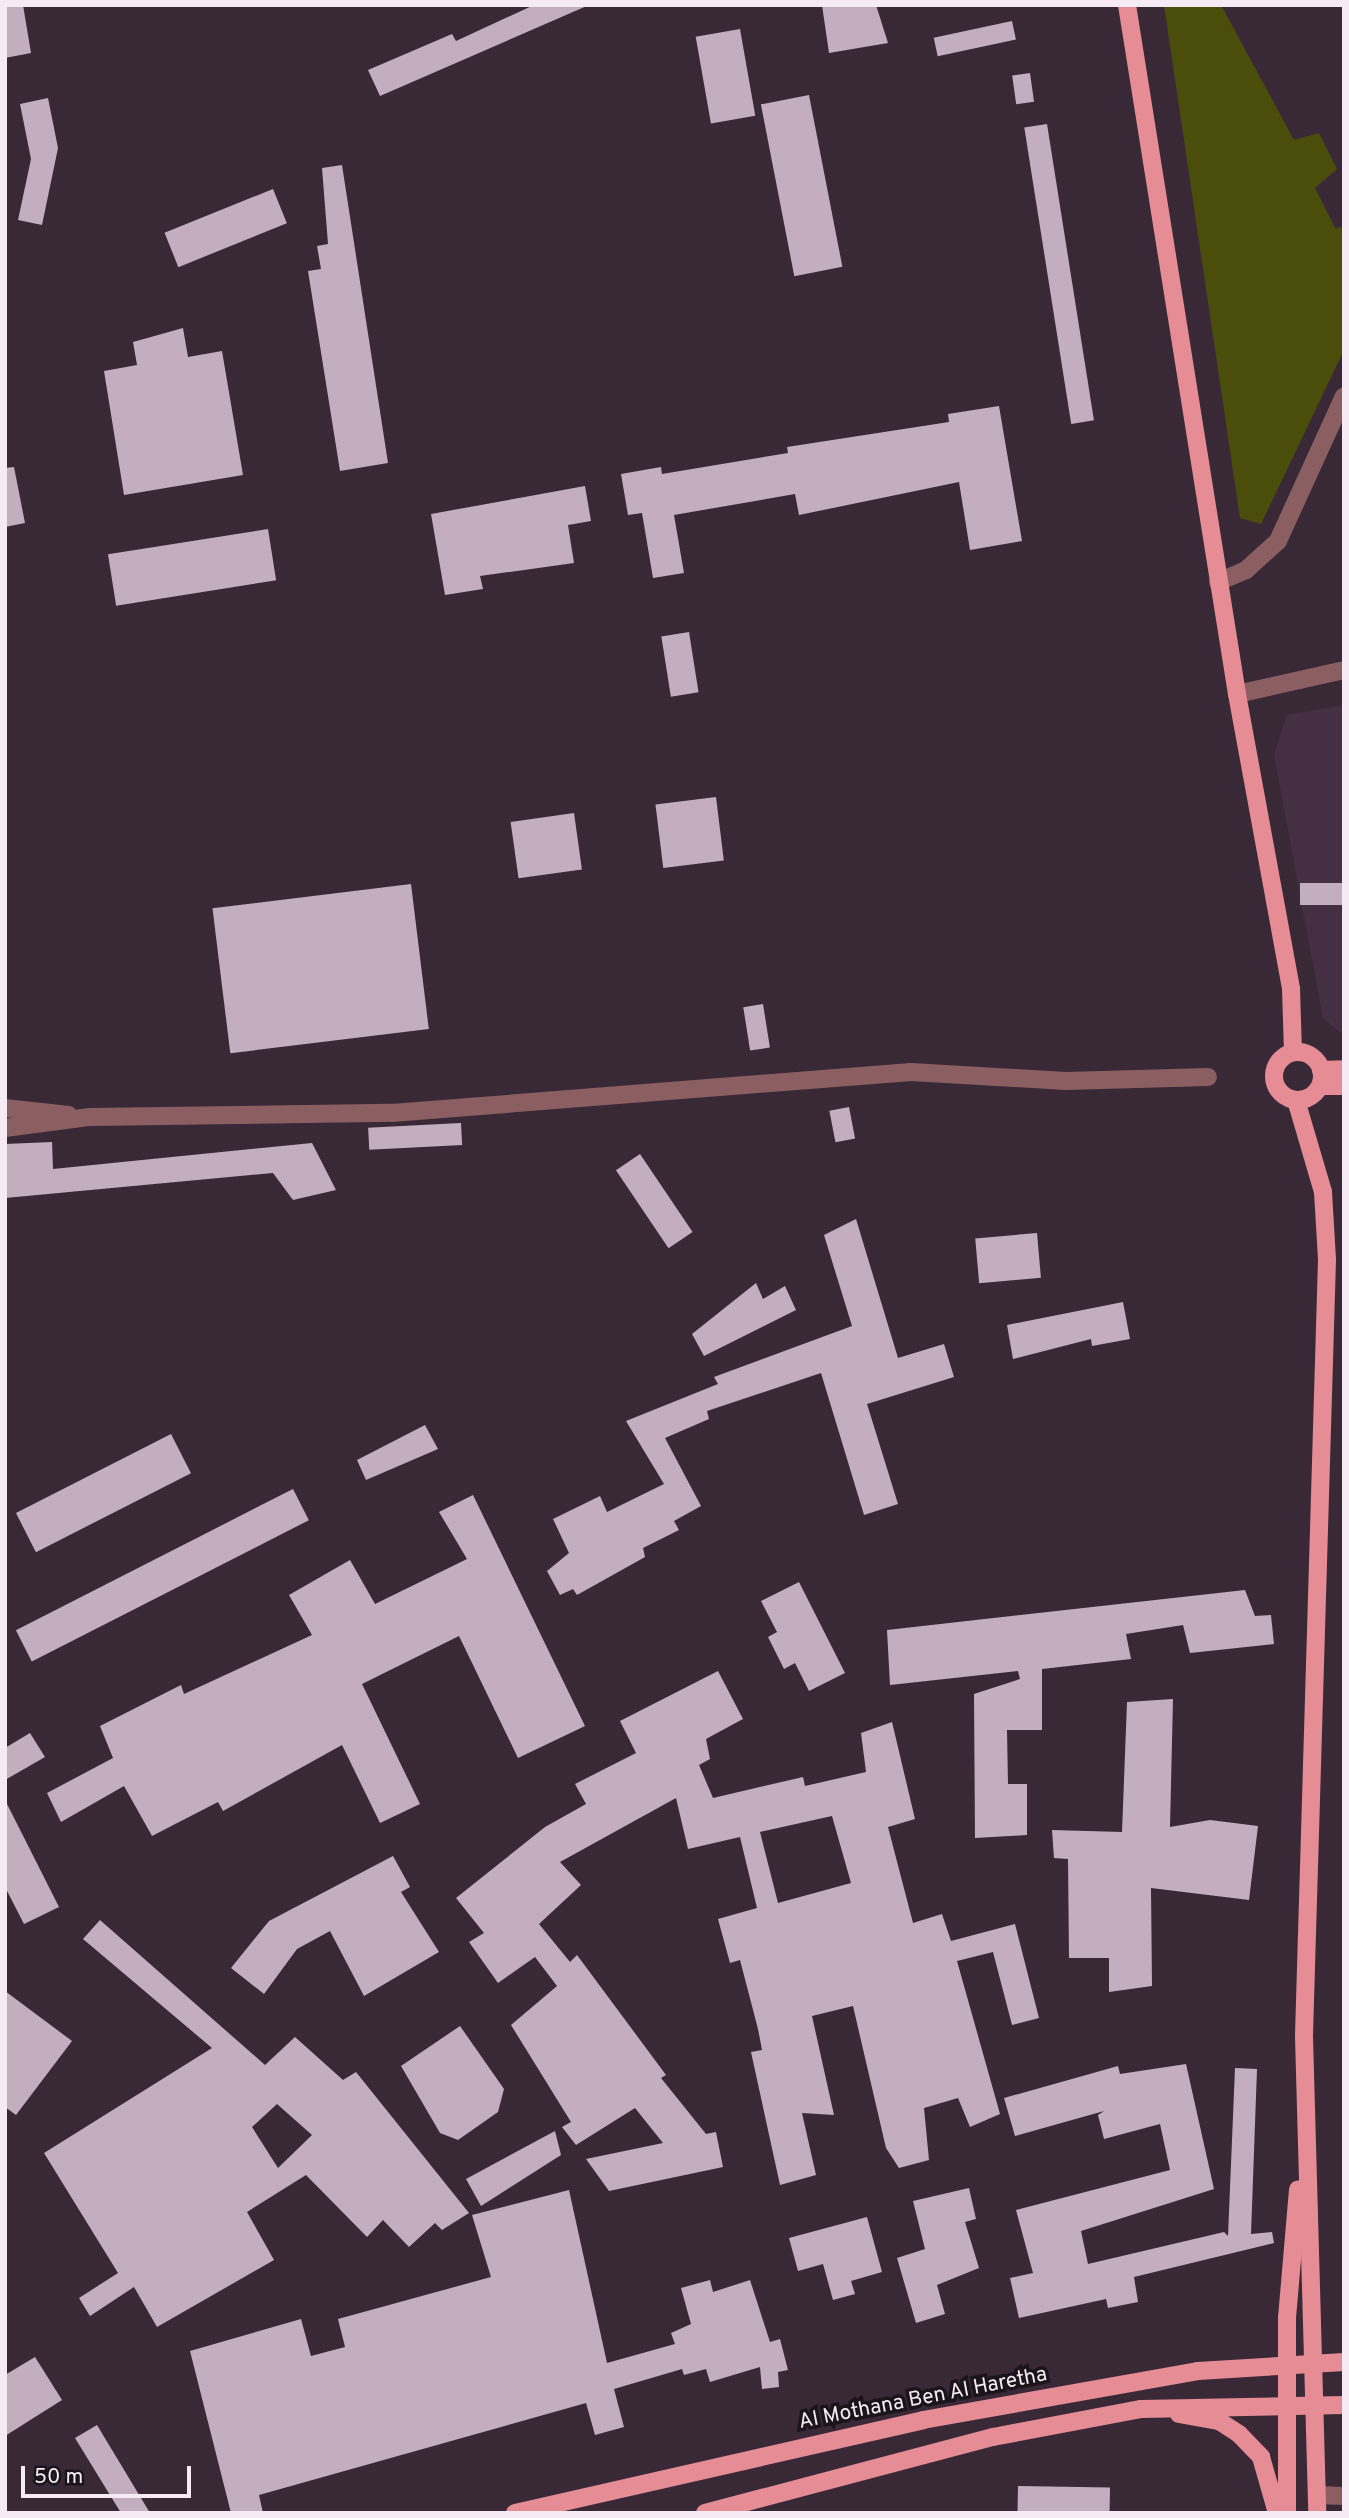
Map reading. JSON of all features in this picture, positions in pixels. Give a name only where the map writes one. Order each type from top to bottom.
[{"type":"main road","points":[[1127,5],[1218,582],[1291,989],[1293,1052]]},
{"type":"main road","points":[[1287,2513],[1287,2364],[1305,2102],[1327,1260],[1324,1192],[1296,1100],[1274,1081],[1276,1066],[1293,1052],[1307,1053],[1320,1078],[1344,1086]]},
{"type":"main road","points":[[1296,1100],[1320,1078],[1344,1069]]},
{"type":"main road","points":[[1305,2102],[1318,2504]]},
{"type":"main road","name":"Al Mothana Ben Al Haretha","points":[[515,2513],[844,2435],[1198,2371],[1344,2362]]},
{"type":"main road","points":[[705,2513],[993,2437],[1141,2409],[1344,2405]]},
{"type":"main road","points":[[1141,2409],[1219,2421],[1239,2434],[1261,2457],[1277,2513]]},
{"type":"street","points":[[1218,582],[1246,570],[1279,541],[1344,396]]},
{"type":"street","points":[[1237,694],[1344,670]]},
{"type":"street","points":[[5,1128],[90,1117],[392,1113],[911,1072],[1066,1081],[1208,1077]]},
{"type":"street","points":[[5,1108],[90,1117]]},
{"type":"street","points":[[1318,2504],[1344,2496]]},
{"type":"shaded area","points":[[1164,5],[1221,5],[1294,140],[1319,133],[1337,169],[1315,188],[1335,228],[1344,227],[1344,350],[1261,524],[1240,518]]},
{"type":"shaded area","points":[[1344,705],[1344,1032],[1339,1032],[1323,1018],[1274,755],[1287,715]]},
{"type":"building","points":[[23,5],[31,53],[5,58],[5,7]]},
{"type":"building","points":[[534,5],[589,5],[380,96],[368,70],[452,34],[456,41]]},
{"type":"building","points":[[822,5],[876,5],[888,43],[829,53]]},
{"type":"building","points":[[1012,21],[1016,40],[938,56],[934,38]]},
{"type":"building","points":[[740,29],[755,116],[711,123],[696,37]]},
{"type":"building","points":[[1030,73],[1034,102],[1016,104],[1012,76]]},
{"type":"building","points":[[809,95],[842,267],[794,276],[761,104]]},
{"type":"building","points":[[48,98],[58,148],[42,225],[18,220],[31,159],[20,104]]},
{"type":"building","points":[[1047,124],[1094,420],[1071,424],[1024,128]]},
{"type":"building","points":[[342,165],[388,463],[340,471],[308,271],[321,269],[317,246],[328,244],[322,168]]},
{"type":"building","points":[[273,189],[287,223],[178,267],[165,233]]},
{"type":"building","points":[[183,328],[188,357],[222,351],[243,475],[124,495],[104,371],[137,365],[133,342]]},
{"type":"building","points":[[999,406],[1022,541],[970,550],[959,482],[799,515],[795,494],[674,515],[684,573],[653,578],[642,513],[628,515],[621,474],[661,467],[662,474],[788,453],[787,447],[949,422],[948,414]]},
{"type":"building","points":[[14,467],[25,523],[5,527],[5,468]]},
{"type":"building","points":[[585,486],[591,521],[568,525],[574,563],[480,576],[483,589],[445,595],[431,514]]},
{"type":"building","points":[[268,529],[276,580],[116,606],[108,554]]},
{"type":"building","points":[[689,632],[699,692],[671,697],[661,636]]},
{"type":"building","points":[[716,797],[724,861],[663,868],[655,804]]},
{"type":"building","points":[[574,813],[582,869],[519,878],[511,822]]},
{"type":"building","points":[[1300,883],[1344,883],[1344,905],[1300,905]]},
{"type":"building","points":[[411,884],[429,1029],[230,1053],[212,908]]},
{"type":"building","points":[[763,1004],[770,1047],[750,1051],[743,1007]]},
{"type":"building","points":[[849,1107],[855,1138],[835,1142],[829,1111]]},
{"type":"building","points":[[461,1123],[462,1145],[369,1150],[368,1128]]},
{"type":"building","points":[[52,1142],[53,1169],[312,1143],[336,1190],[293,1200],[273,1173],[5,1198],[5,1144]]},
{"type":"building","points":[[640,1154],[693,1232],[669,1248],[616,1170]]},
{"type":"building","points":[[856,1219],[898,1358],[944,1344],[954,1377],[867,1404],[898,1504],[864,1515],[821,1373],[707,1411],[709,1419],[665,1438],[701,1506],[674,1521],[679,1530],[643,1548],[645,1557],[577,1595],[573,1589],[560,1595],[547,1571],[569,1553],[553,1519],[600,1496],[607,1512],[664,1484],[626,1421],[718,1384],[714,1377],[852,1326],[824,1235]]},
{"type":"building","points":[[1037,1233],[1041,1278],[979,1283],[975,1238]]},
{"type":"building","points":[[756,1283],[763,1299],[785,1286],[796,1310],[704,1356],[692,1334]]},
{"type":"building","points":[[1123,1302],[1130,1339],[1092,1346],[1091,1339],[1013,1359],[1007,1325]]},
{"type":"building","points":[[425,1425],[438,1449],[366,1480],[357,1460]]},
{"type":"building","points":[[171,1434],[191,1473],[36,1552],[16,1513]]},
{"type":"building","points":[[293,1489],[309,1520],[32,1661],[16,1630]]},
{"type":"building","points":[[473,1495],[585,1726],[518,1758],[459,1636],[362,1684],[420,1804],[380,1823],[342,1745],[223,1811],[218,1802],[152,1836],[124,1786],[61,1822],[47,1793],[113,1758],[100,1726],[181,1685],[184,1694],[312,1635],[289,1595],[350,1560],[375,1604],[467,1559],[439,1512]]},
{"type":"building","points":[[799,1582],[845,1673],[809,1691],[795,1663],[784,1669],[768,1637],[777,1632],[761,1601]]},
{"type":"building","points":[[1245,1590],[1255,1616],[1271,1615],[1274,1644],[1190,1653],[1183,1625],[1126,1634],[1131,1659],[1042,1669],[1042,1730],[1007,1730],[1008,1784],[1027,1784],[1027,1835],[975,1838],[974,1694],[1020,1679],[1018,1671],[890,1685],[887,1630]]},
{"type":"building","points":[[718,1671],[743,1719],[706,1739],[710,1759],[699,1765],[713,1798],[803,1777],[805,1786],[866,1772],[861,1733],[892,1722],[915,1819],[888,1827],[913,1923],[942,1914],[951,1941],[1015,1924],[1039,2018],[1012,2025],[993,1952],[957,1961],[1000,2114],[970,2127],[958,2098],[924,2108],[929,2160],[899,2168],[886,2148],[853,2006],[812,2016],[834,2115],[802,2113],[816,2175],[780,2185],[751,2052],[762,2050],[758,2029],[740,1960],[730,1963],[718,1919],[757,1908],[740,1837],[688,1849],[676,1798],[560,1862],[581,1885],[539,1924],[570,1962],[577,1955],[666,2075],[661,2078],[706,2134],[716,2132],[723,2167],[609,2191],[586,2159],[663,2143],[635,2108],[576,2145],[562,2127],[571,2122],[511,2025],[557,1986],[535,1957],[498,1983],[469,1942],[484,1933],[456,1898],[545,1827],[586,1804],[575,1784],[636,1753],[620,1721]],"holes":[[[832,1816],[851,1883],[778,1903],[760,1832]]]},
{"type":"building","points":[[1173,1699],[1170,1827],[1210,1820],[1258,1826],[1249,1900],[1151,1888],[1152,1986],[1109,1992],[1109,1958],[1069,1958],[1068,1859],[1054,1858],[1052,1830],[1122,1832],[1127,1702]]},
{"type":"building","points":[[30,1733],[45,1757],[5,1780],[5,1748]]},
{"type":"building","points":[[5,1800],[59,1907],[24,1924],[5,1887]]},
{"type":"building","points":[[393,1856],[410,1887],[401,1892],[439,1952],[364,1996],[330,1931],[297,1949],[264,1994],[231,1968],[269,1921]]},
{"type":"building","points":[[100,1920],[265,2065],[295,2037],[343,2080],[356,2072],[469,2213],[442,2230],[435,2223],[409,2247],[383,2220],[367,2237],[306,2175],[247,2212],[274,2260],[157,2327],[134,2287],[90,2316],[79,2298],[118,2273],[44,2153],[212,2048],[83,1939]],"holes":[[[277,2104],[312,2135],[278,2168],[252,2127]]]},
{"type":"building","points":[[5,1991],[72,2041],[16,2115],[5,2107]]},
{"type":"building","points":[[460,2026],[504,2089],[498,2112],[458,2140],[440,2133],[401,2066]]},
{"type":"building","points":[[1186,2064],[1214,2189],[1081,2231],[1088,2264],[1224,2232],[1228,2236],[1235,2068],[1257,2069],[1251,2234],[1272,2232],[1274,2243],[1134,2277],[1138,2302],[1108,2308],[1106,2299],[1019,2318],[1010,2278],[1033,2273],[1016,2210],[1170,2170],[1160,2124],[1104,2139],[1098,2115],[1104,2111],[1015,2136],[1004,2098],[1118,2066],[1120,2074]]},
{"type":"building","points":[[555,2131],[561,2155],[481,2206],[466,2179]]},
{"type":"building","points":[[969,2188],[976,2219],[965,2222],[979,2268],[937,2285],[945,2314],[916,2323],[897,2258],[925,2249],[913,2201]]},
{"type":"building","points":[[569,2190],[607,2363],[675,2344],[671,2333],[691,2324],[681,2288],[710,2280],[713,2292],[750,2280],[770,2342],[780,2339],[788,2370],[778,2372],[779,2387],[762,2389],[760,2367],[710,2382],[706,2369],[684,2375],[682,2369],[614,2389],[624,2427],[595,2435],[586,2403],[259,2495],[263,2513],[231,2513],[190,2351],[301,2319],[311,2356],[345,2347],[338,2319],[491,2277],[472,2215]]},
{"type":"building","points":[[867,2217],[882,2272],[851,2281],[855,2294],[833,2300],[823,2264],[798,2271],[789,2238]]},
{"type":"building","points":[[35,2357],[62,2400],[5,2436],[5,2375]]},
{"type":"building","points":[[97,2425],[150,2513],[121,2513],[75,2438]]},
{"type":"building","points":[[1018,2486],[1110,2488],[1110,2513],[1018,2513]]}]
